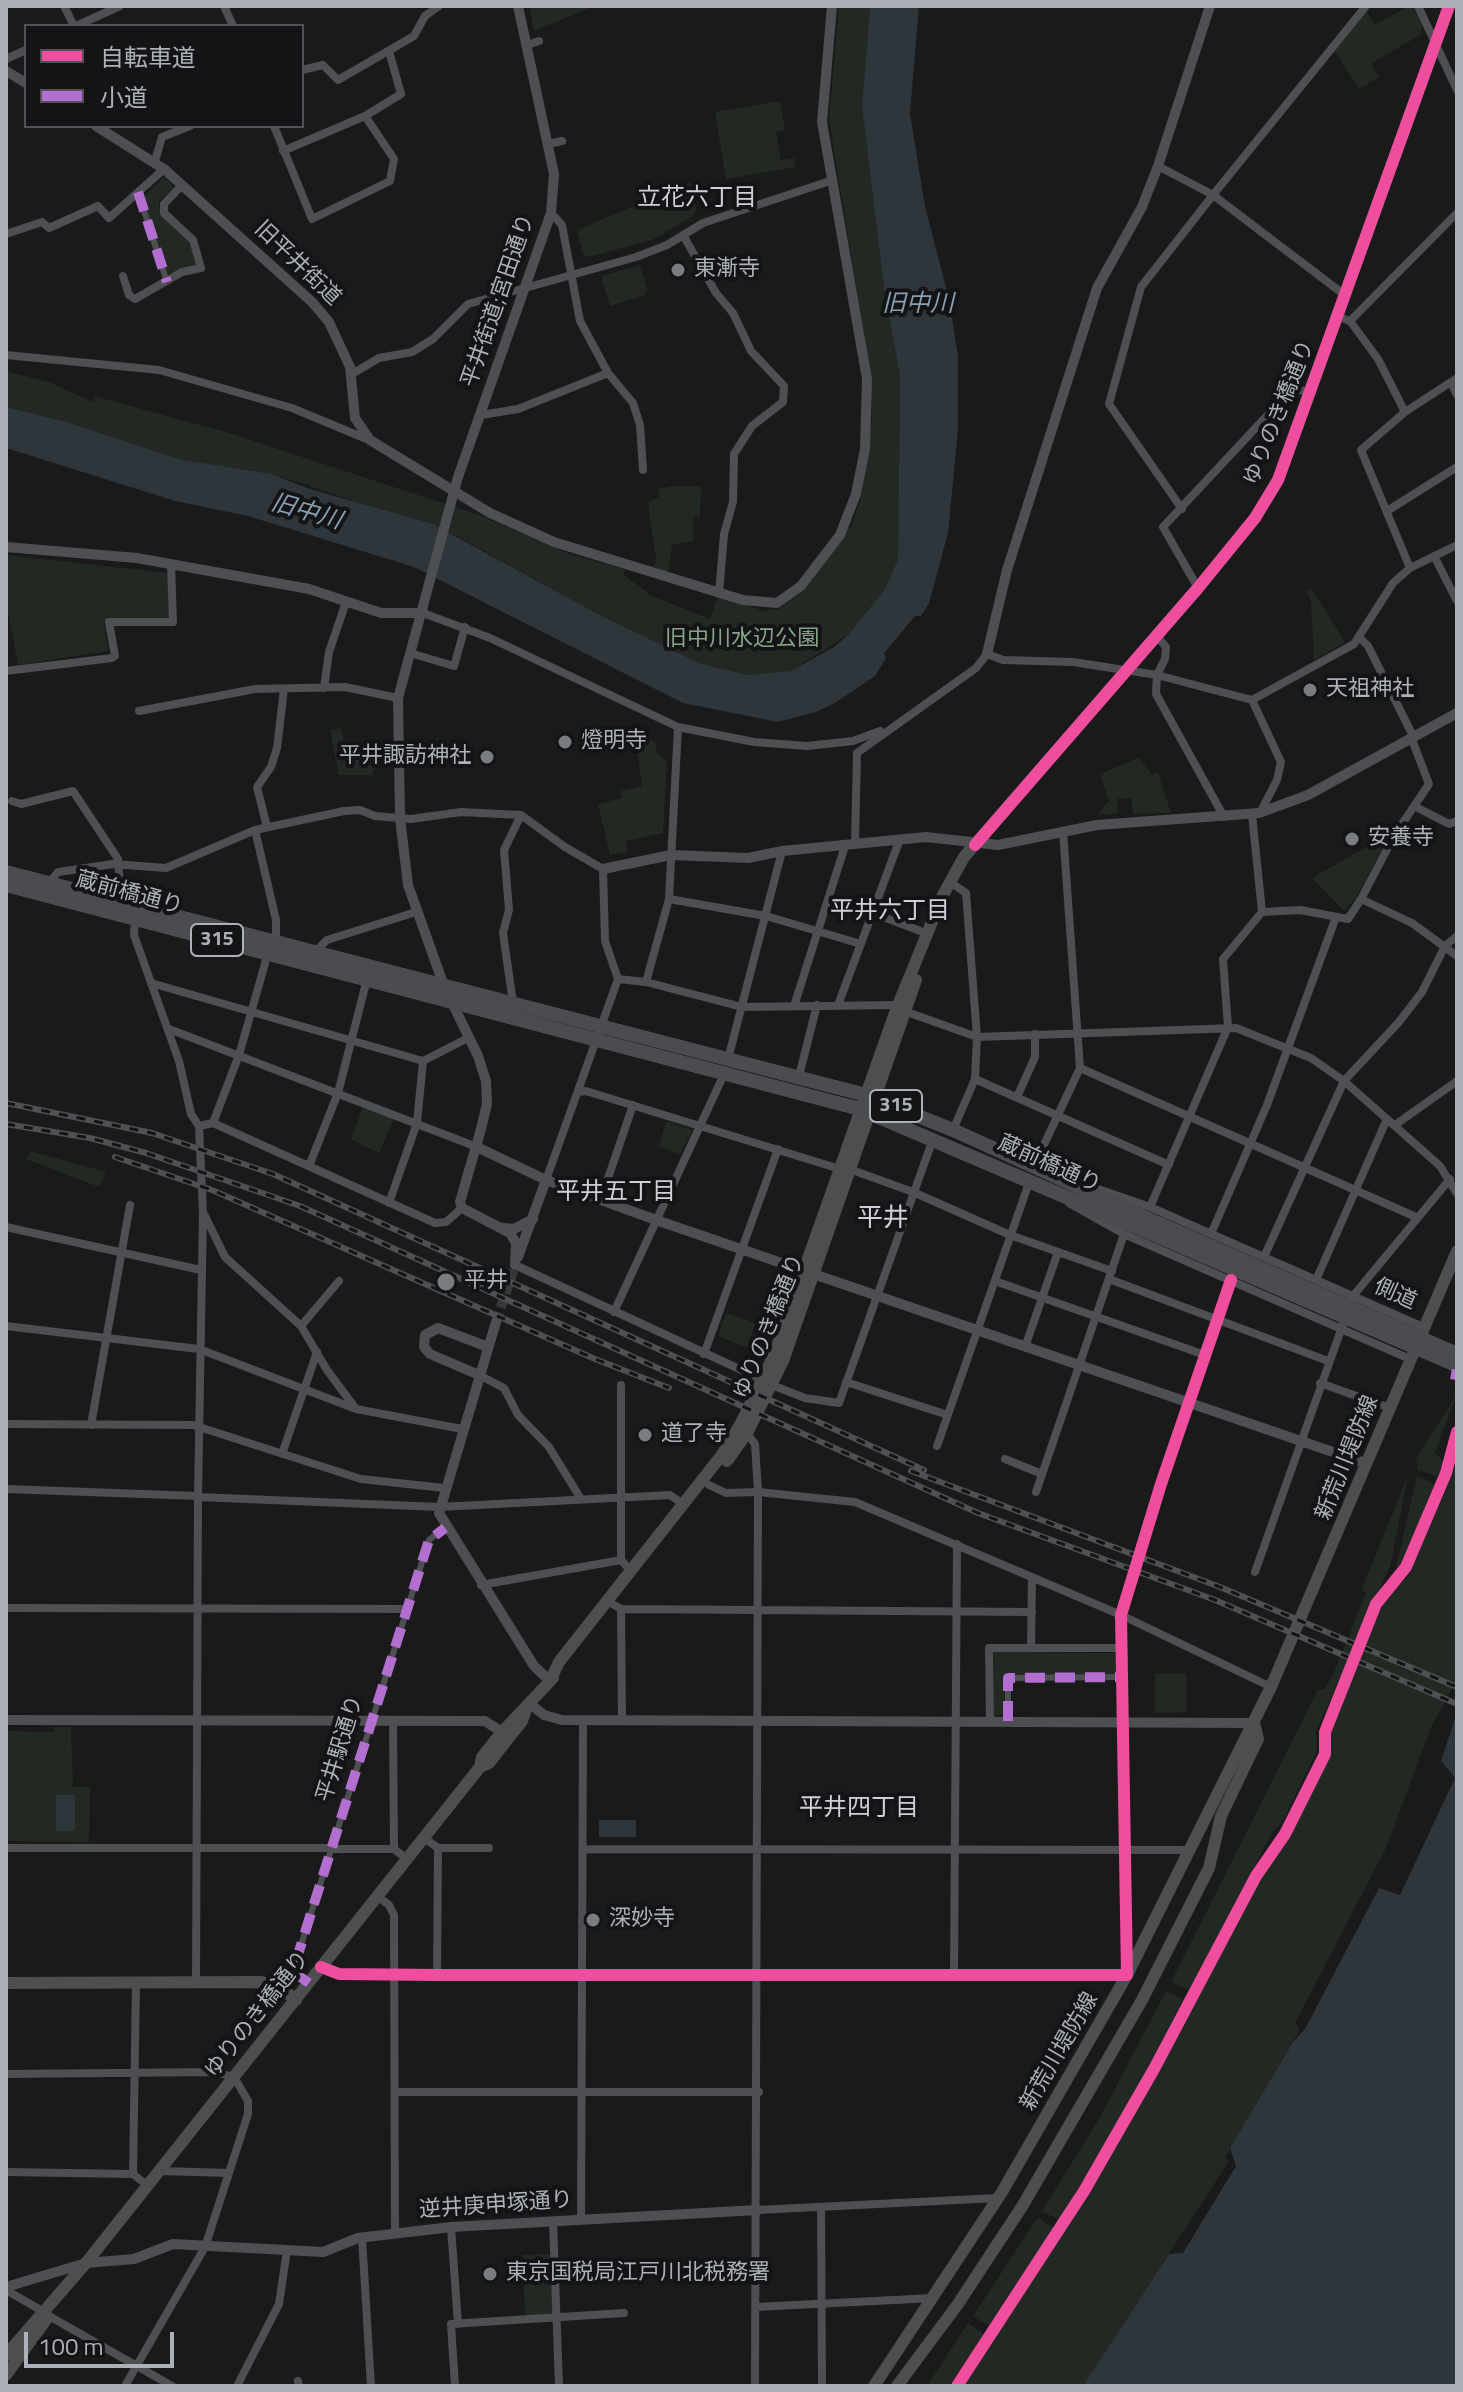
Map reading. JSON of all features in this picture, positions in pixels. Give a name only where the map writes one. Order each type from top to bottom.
[{"type":"main road","name":"ゆりのき橋通り","points":[[528,1706],[617,1607],[747,1433],[809,1272],[928,934],[950,882],[975,845],[1198,588],[1267,500],[1288,460],[1344,319],[1346,296],[1449,6]]},
{"type":"main road","name":"蔵前橋通り","points":[[6,872],[121,901],[368,978],[428,993],[451,992]]},
{"type":"main road","name":"蔵前橋通り","points":[[6,885],[135,919],[272,947],[315,952],[416,979],[451,992]]},
{"type":"main road","name":"315","points":[[451,992],[513,1004],[590,1030]]},
{"type":"main road","name":"315","points":[[451,992],[479,1007],[590,1030]]},
{"type":"main road","name":"蔵前橋通り","points":[[590,1030],[869,1104],[953,1130],[1032,1173],[1457,1365]]},
{"type":"main road","name":"蔵前橋通り","points":[[726,1066],[799,1076],[869,1104],[934,1139],[1032,1173]]},
{"type":"main road","name":"蔵前橋通り","points":[[1158,1229],[1457,1354]]},
{"type":"main road","name":"新荒川堤防線","points":[[874,2386],[998,2198],[1127,1975],[1192,1850],[1271,1687],[1365,1474],[1365,1463],[1457,1251]]},
{"type":"main road","name":"ゆりのき橋通り","points":[[550,1681],[559,1662],[721,1456],[768,1382]]},
{"type":"main road","points":[[480,1767],[482,1757],[528,1706]]},
{"type":"main road","points":[[480,1767],[489,1763],[514,1731],[528,1706]]},
{"type":"main road","name":"新荒川堤防線","points":[[897,2386],[958,2304],[1023,2205],[1142,2000],[1209,1868],[1221,1816],[1258,1742],[1254,1723]]},
{"type":"main road","name":"ゆりのき橋通り","points":[[6,2375],[67,2287],[480,1767]]},
{"type":"main road","points":[[6,1983],[267,1983],[296,2000]]},
{"type":"main road","name":"ゆりのき橋通り","points":[[6,2355],[47,2314]]},
{"type":"street","points":[[64,6],[74,24]]},
{"type":"street","points":[[80,24],[120,6]]},
{"type":"street","points":[[304,70],[323,65],[338,80],[414,36],[425,16],[439,6]]},
{"type":"street","name":"平井街道;宮田通り","points":[[462,1208],[460,1198],[487,1104],[486,1081],[416,912],[403,862],[398,698],[454,491],[551,213],[554,174],[518,6]]},
{"type":"street","points":[[6,355],[159,370],[292,408],[370,440],[513,525],[571,549],[766,604],[786,599],[840,535],[856,494],[865,449],[867,379],[822,122],[832,6]]},
{"type":"street","points":[[794,1006],[817,931],[850,845],[857,753],[976,668],[987,654],[1007,570],[1097,288],[1142,207],[1210,6]]},
{"type":"street","points":[[1182,509],[1109,404],[1141,287],[1366,6]]},
{"type":"street","points":[[1418,6],[1457,90]]},
{"type":"street","points":[[527,45],[539,41]]},
{"type":"street","points":[[283,151],[365,116],[401,94],[389,51]]},
{"type":"street","points":[[6,71],[24,82]]},
{"type":"street","points":[[275,128],[312,219],[368,195],[390,181],[394,159],[365,116]]},
{"type":"street","name":"旧平井街道","points":[[99,128],[159,165],[312,302],[329,322],[352,374],[355,418],[370,440]]},
{"type":"street","points":[[6,234],[42,222],[49,228],[98,206],[109,218],[138,192],[159,165],[162,137],[185,128]]},
{"type":"street","points":[[548,144],[562,141]]},
{"type":"street","points":[[1158,166],[1213,195],[1346,296]]},
{"type":"street","points":[[352,374],[379,358],[412,352],[433,339],[468,304],[654,251],[703,223],[833,180]]},
{"type":"street","points":[[123,276],[129,295],[135,299],[182,272],[201,268],[193,240],[164,213],[164,204],[182,185]]},
{"type":"street","points":[[138,192],[167,282]]},
{"type":"street","points":[[551,213],[562,225],[580,321],[608,373],[633,403],[640,425],[643,470]]},
{"type":"street","points":[[1405,412],[1378,359],[1344,319],[1457,213]]},
{"type":"street","points":[[683,235],[716,293],[733,313],[751,351],[784,386],[783,402],[752,426],[734,454],[733,502],[724,534],[719,593]]},
{"type":"street","points":[[481,415],[518,409],[608,373]]},
{"type":"street","points":[[1410,568],[1361,450],[1405,412],[1454,380],[1457,395]]},
{"type":"street","points":[[1198,588],[1163,527],[1292,389],[1313,392]]},
{"type":"street","points":[[1387,511],[1457,467]]},
{"type":"street","points":[[987,654],[1003,660],[1073,662],[1157,675],[1252,700],[1360,638],[1393,583],[1410,568],[1457,545]]},
{"type":"street","points":[[6,547],[137,558],[309,589],[381,613],[423,613],[465,627],[678,727],[754,742],[807,746],[853,741],[888,728]]},
{"type":"street","points":[[1434,556],[1457,601]]},
{"type":"street","points":[[6,671],[112,658],[115,656],[109,622],[173,622],[171,565]]},
{"type":"street","points":[[324,688],[329,652],[346,602]]},
{"type":"street","points":[[410,653],[454,666],[465,627]]},
{"type":"street","points":[[1156,635],[1166,647],[1165,659],[1157,675],[1156,694],[1224,817]]},
{"type":"street","points":[[1262,912],[1300,910],[1348,919],[1394,836],[1429,784],[1412,736],[1368,646],[1360,638]]},
{"type":"street","points":[[139,711],[224,694],[284,689],[345,687],[398,698]]},
{"type":"street","points":[[267,827],[257,787],[271,767],[277,748],[284,689]]},
{"type":"street","points":[[1150,1207],[1228,1027],[1223,959],[1262,912],[1256,814],[1277,780],[1281,762],[1252,700]]},
{"type":"street","points":[[49,883],[58,872],[118,864],[166,868],[255,830],[360,810],[375,816],[400,818],[461,812],[521,815],[565,847],[603,869],[671,855],[748,858],[782,851],[900,839],[937,837],[975,845],[998,845],[1105,824],[1256,814],[1308,795],[1457,713]]},
{"type":"street","points":[[646,982],[669,899],[678,727]]},
{"type":"street","points":[[12,801],[21,804],[73,791],[118,864],[121,901]]},
{"type":"street","points":[[1416,807],[1449,824],[1457,821]]},
{"type":"street","points":[[513,1004],[503,933],[509,910],[504,850],[521,815]]},
{"type":"street","points":[[213,1123],[239,1055],[272,947],[276,920],[255,830]]},
{"type":"street","points":[[937,1446],[1032,1173],[1080,1068],[1063,831]]},
{"type":"street","points":[[838,1005],[900,839]]},
{"type":"street","points":[[614,1312],[726,1066],[782,851]]},
{"type":"street","points":[[515,1265],[578,1092],[590,1030],[618,979],[605,941],[603,869]]},
{"type":"street","points":[[950,882],[966,893],[977,1037],[975,1079],[953,1130]]},
{"type":"street","points":[[669,899],[766,916],[861,944]]},
{"type":"street","points":[[1361,899],[1412,923],[1457,956]]},
{"type":"street","points":[[315,952],[327,940],[416,912]]},
{"type":"street","points":[[873,913],[928,934]]},
{"type":"street","points":[[1211,1234],[1251,1144],[1336,917]]},
{"type":"street","points":[[135,919],[134,935],[169,1029],[191,1114],[199,1126],[203,1213],[199,1349],[196,1982]]},
{"type":"street","points":[[1264,1257],[1344,1081],[1422,992],[1445,946],[1457,936]]},
{"type":"street","points":[[309,1166],[338,1093],[368,978]]},
{"type":"street","points":[[618,979],[646,982],[742,1007],[838,1005],[902,1008],[977,1037],[1228,1027],[1311,1058],[1344,1081],[1450,1179],[1457,1194]]},
{"type":"street","points":[[151,983],[423,1061],[468,1038]]},
{"type":"street","points":[[799,1076],[817,1005]]},
{"type":"street","points":[[169,1029],[417,1123],[546,1180],[656,1220],[1365,1463]]},
{"type":"street","points":[[1017,1097],[1035,1057],[1035,1034]]},
{"type":"street","points":[[389,1203],[417,1123],[423,1061]]},
{"type":"street","points":[[1080,1068],[1416,1217]]},
{"type":"street","points":[[975,1079],[1169,1165]]},
{"type":"street","points":[[1316,1280],[1356,1189],[1391,1122],[1457,1081]]},
{"type":"street","points":[[578,1092],[586,1091],[633,1105],[913,1192],[1217,1319],[1223,1325],[1328,1361]]},
{"type":"street","points":[[601,1199],[633,1105]]},
{"type":"street","points":[[199,1126],[213,1123],[435,1223],[446,1222],[462,1208],[504,1228],[514,1229],[533,1219]]},
{"type":"street","points":[[515,1265],[805,1398],[839,1403],[934,1139]]},
{"type":"street","points":[[704,1354],[778,1149]]},
{"type":"street","points":[[1255,1572],[1353,1296],[1450,1179]]},
{"type":"street","name":"側道","points":[[1058,1185],[1088,1184],[1150,1207],[1423,1327]]},
{"type":"street","points":[[1058,1185],[1077,1211],[1410,1359]]},
{"type":"street","points":[[91,1425],[130,1205]]},
{"type":"street","points":[[203,1213],[225,1257],[301,1326],[356,1409]]},
{"type":"street","points":[[6,1227],[201,1270]]},
{"type":"street","points":[[504,1228],[516,1243],[515,1265]]},
{"type":"street","points":[[1036,1492],[1124,1234]]},
{"type":"street","points":[[1025,1347],[1058,1252]]},
{"type":"street","points":[[321,1967],[339,1974],[393,1975],[1127,1975],[1121,1615],[1231,1280]]},
{"type":"street","points":[[301,1326],[339,1281]]},
{"type":"street","points":[[995,1281],[1205,1355]]},
{"type":"street","points":[[496,1322],[439,1507],[445,1528],[481,1585],[534,1666],[550,1681]]},
{"type":"street","points":[[6,1326],[199,1349],[356,1409],[462,1429]]},
{"type":"street","points":[[488,1347],[438,1328],[425,1335],[423,1343],[430,1354],[504,1388],[518,1415],[549,1447],[581,1499]]},
{"type":"street","points":[[282,1454],[317,1352]]},
{"type":"street","points":[[846,1382],[948,1415]]},
{"type":"street","points":[[1320,1383],[1390,1408]]},
{"type":"street","points":[[621,1385],[621,1560],[631,1571]]},
{"type":"street","points":[[6,1424],[199,1427],[361,1479],[444,1488]]},
{"type":"street","points":[[747,1433],[755,1444],[759,1609],[759,2092],[755,2386]]},
{"type":"street","points":[[1005,1459],[1042,1474]]},
{"type":"street","points":[[709,1485],[726,1493],[758,1492],[855,1502],[1121,1615],[1271,1687]]},
{"type":"street","points":[[6,1489],[439,1507],[670,1495],[683,1504]]},
{"type":"street","name":"平井駅通り","points":[[309,1983],[293,1972],[295,1964],[429,1540],[445,1528]]},
{"type":"street","points":[[954,1975],[954,1611],[957,1544]]},
{"type":"street","points":[[481,1585],[621,1560]]},
{"type":"street","points":[[1031,1648],[1032,1577]]},
{"type":"street","points":[[622,1721],[617,1607],[1032,1612]]},
{"type":"street","points":[[6,1608],[406,1609]]},
{"type":"street","points":[[990,1721],[989,1648],[1122,1648]]},
{"type":"street","points":[[1008,1721],[1008,1678],[1123,1677]]},
{"type":"street","points":[[528,1706],[550,1718],[583,1721],[1254,1723]]},
{"type":"street","points":[[6,1720],[485,1721],[502,1732]]},
{"type":"street","points":[[393,1720],[394,1849]]},
{"type":"street","points":[[581,2220],[583,1721]]},
{"type":"street","points":[[424,1838],[438,1848],[489,1848]]},
{"type":"street","points":[[6,1848],[394,1849],[407,1859]]},
{"type":"street","points":[[437,1975],[438,1848]]},
{"type":"street","points":[[583,1849],[1192,1850]]},
{"type":"street","points":[[377,1896],[393,1910],[395,2234]]},
{"type":"street","points":[[133,2174],[136,1982]]},
{"type":"street","points":[[6,2074],[215,2072],[234,2077],[248,2101],[248,2114],[205,2247],[125,2386]]},
{"type":"street","points":[[395,2092],[759,2092]]},
{"type":"street","points":[[159,2171],[229,2173]]},
{"type":"street","points":[[6,2172],[133,2174],[148,2186]]},
{"type":"street","name":"逆井庚申塚通り","points":[[6,2289],[86,2263],[134,2259],[173,2244],[323,2252],[362,2237],[451,2227],[998,2198]]},
{"type":"street","points":[[821,2208],[822,2386]]},
{"type":"street","points":[[553,2222],[559,2386]]},
{"type":"street","points":[[451,2227],[458,2324]]},
{"type":"street","points":[[362,2237],[371,2386]]},
{"type":"street","points":[[237,2386],[279,2304],[287,2250]]},
{"type":"street","points":[[6,2289],[172,2386]]},
{"type":"street","points":[[756,2307],[934,2298]]},
{"type":"street","points":[[455,2386],[451,2324],[624,2313]]},
{"type":"green space","points":[[529,6],[595,6],[534,31]]},
{"type":"green space","name":"旧中川水辺公園","points":[[839,6],[870,6],[862,107],[884,288],[900,376],[898,559],[885,589],[848,635],[791,671],[748,675],[701,664],[596,613],[457,536],[271,474],[179,459],[67,422],[6,407],[6,371],[49,382],[92,402],[94,396],[229,433],[479,515],[572,555],[624,569],[624,575],[652,596],[710,619],[718,597],[765,611],[779,609],[806,589],[851,526],[861,499],[872,421],[870,369],[829,120]]},
{"type":"green space","points":[[1413,6],[1423,26],[1420,35],[1371,64],[1379,77],[1359,89],[1335,51],[1366,10],[1375,25]]},
{"type":"green space","points":[[780,101],[785,130],[776,132],[781,160],[794,158],[796,167],[726,179],[715,112]]},
{"type":"green space","points":[[164,177],[174,187],[159,201],[160,213],[188,241],[198,265],[168,274],[142,198]]},
{"type":"green space","points":[[691,182],[696,209],[693,216],[652,240],[588,257],[583,254],[577,230]]},
{"type":"green space","points":[[640,265],[647,289],[645,295],[610,306],[601,276]]},
{"type":"green space","points":[[701,486],[700,517],[693,517],[693,541],[672,545],[668,572],[654,568],[656,558],[648,503],[659,497],[658,489]]},
{"type":"green space","points":[[6,555],[167,573],[169,614],[167,618],[108,618],[104,622],[108,651],[18,665],[6,600]]},
{"type":"green space","points":[[1311,588],[1345,642],[1314,660],[1311,601],[1307,591]]},
{"type":"green space","points":[[341,728],[345,747],[350,746],[351,754],[376,749],[376,765],[372,775],[339,775],[330,730]]},
{"type":"green space","points":[[635,733],[655,742],[657,753],[667,761],[663,833],[626,841],[627,852],[610,855],[598,804],[622,798],[621,791],[642,786]]},
{"type":"green space","points":[[1139,758],[1152,775],[1158,773],[1171,813],[1133,814],[1131,798],[1117,799],[1118,814],[1098,814],[1109,801],[1100,774]]},
{"type":"green space","points":[[1394,826],[1357,896],[1344,911],[1312,878],[1377,841],[1374,833]]},
{"type":"green space","points":[[364,1104],[395,1117],[379,1153],[351,1139]]},
{"type":"green space","points":[[666,1121],[692,1130],[680,1155],[659,1146]]},
{"type":"green space","points":[[30,1151],[106,1172],[99,1187],[26,1159]]},
{"type":"green space","points":[[726,1313],[755,1323],[748,1348],[718,1336]]},
{"type":"green space","points":[[1457,1394],[1435,1452],[1443,1462],[1437,1476],[1418,1470],[1416,1459]]},
{"type":"green space","points":[[1457,1463],[1457,1680],[1432,1725],[1386,1848],[1295,2023],[1300,2029],[1225,2158],[1229,2161],[1083,2386],[962,2386],[1101,2170],[1158,2072],[1276,1845],[1286,1835],[1326,1753],[1327,1735],[1386,1598],[1410,1574]]},
{"type":"green space","points":[[1408,1476],[1390,1566],[1316,1732],[1317,1751],[1282,1823],[1272,1833],[1189,1990],[1171,1982],[1318,1690],[1325,1689],[1335,1670],[1366,1593],[1361,1590]]},
{"type":"green space","points":[[1417,1476],[1434,1484],[1402,1563],[1396,1568]]},
{"type":"green space","points":[[994,1652],[1116,1653],[1116,1675],[1005,1676],[1004,1714],[994,1716]]},
{"type":"green space","points":[[1155,1673],[1186,1674],[1187,1712],[1155,1713]]},
{"type":"green space","points":[[54,1727],[71,1727],[73,1787],[90,1787],[89,1842],[6,1841],[6,1731],[54,1732]]},
{"type":"green space","points":[[1166,1991],[1183,1999],[1138,2087],[1059,2220],[1042,2211],[1099,2119]]},
{"type":"green space","points":[[1038,2217],[1053,2228],[989,2326],[973,2316]]},
{"type":"green space","points":[[552,2254],[554,2314],[525,2316],[523,2255]]},
{"type":"green space","points":[[968,2323],[984,2334],[949,2386],[927,2386]]},
{"type":"water","name":"旧中川","points":[[870,6],[919,6],[910,114],[925,206],[949,299],[958,357],[958,430],[948,533],[929,603],[921,616],[915,616],[884,653],[886,658],[875,676],[835,703],[816,712],[778,722],[683,703],[414,567],[248,516],[175,501],[6,448],[6,407],[67,422],[179,459],[271,474],[310,489],[433,524],[596,613],[701,664],[748,675],[791,671],[834,647],[848,635],[885,589],[898,559],[900,376],[884,288],[862,107]]},
{"type":"water","points":[[1457,1712],[1457,2386],[1083,2386],[1169,2254],[1183,2253],[1236,2166],[1230,2148],[1293,2042],[1305,2029],[1379,1888],[1400,1895],[1455,1778],[1441,1761]]},
{"type":"water","points":[[56,1795],[75,1795],[75,1831],[56,1831]]},
{"type":"water","points":[[599,1820],[636,1820],[636,1837],[599,1837]]},
{"type":"tunnel","points":[[496,1322],[515,1265]]},
{"type":"railway","points":[[6,1103],[152,1133],[273,1174],[924,1470]]},
{"type":"railway","points":[[6,1124],[90,1138],[146,1153],[300,1206],[978,1513],[1215,1600],[1457,1704]]},
{"type":"railway","points":[[115,1157],[212,1190],[595,1359],[669,1388]]},
{"type":"railway","points":[[911,1471],[1220,1587],[1457,1687]]},
{"type":"marked path","points":[[138,192],[167,282]]},
{"type":"marked path","points":[[1451,1374],[1457,1375]]},
{"type":"marked path","points":[[309,1983],[293,1972],[295,1964],[429,1540],[445,1528]]},
{"type":"marked path","points":[[1008,1721],[1008,1678],[1123,1677]]},
{"type":"cycle path","points":[[975,845],[1198,588],[1255,518],[1278,480],[1449,6]]},
{"type":"cycle path","points":[[321,1967],[339,1974],[437,1975],[1127,1975],[1121,1615],[1161,1484],[1231,1280]]},
{"type":"cycle path","points":[[957,2386],[1084,2191],[1154,2069],[1256,1876],[1285,1834],[1325,1754],[1325,1732],[1376,1604],[1406,1567],[1446,1473],[1457,1432]]},
{"type":"place","name":"東漸寺","points":[[678,270]]},
{"type":"place","name":"天祖神社","points":[[1310,690]]},
{"type":"place","name":"燈明寺","points":[[565,742]]},
{"type":"place","name":"平井諏訪神社","points":[[487,757]]},
{"type":"place","name":"安養寺","points":[[1352,839]]},
{"type":"place","name":"平井","points":[[446,1282]]},
{"type":"place","name":"道了寺","points":[[645,1435]]},
{"type":"place","name":"深妙寺","points":[[593,1920]]},
{"type":"place","name":"東京国税局江戸川北税務署","points":[[490,2274]]},
{"type":"district","name":"立花六丁目","points":[[697,199]]},
{"type":"district","name":"平井六丁目","points":[[890,912]]},
{"type":"district","name":"平井五丁目","points":[[616,1193]]},
{"type":"district","name":"平井","points":[[883,1220]]},
{"type":"district","name":"平井四丁目","points":[[859,1809]]}]
